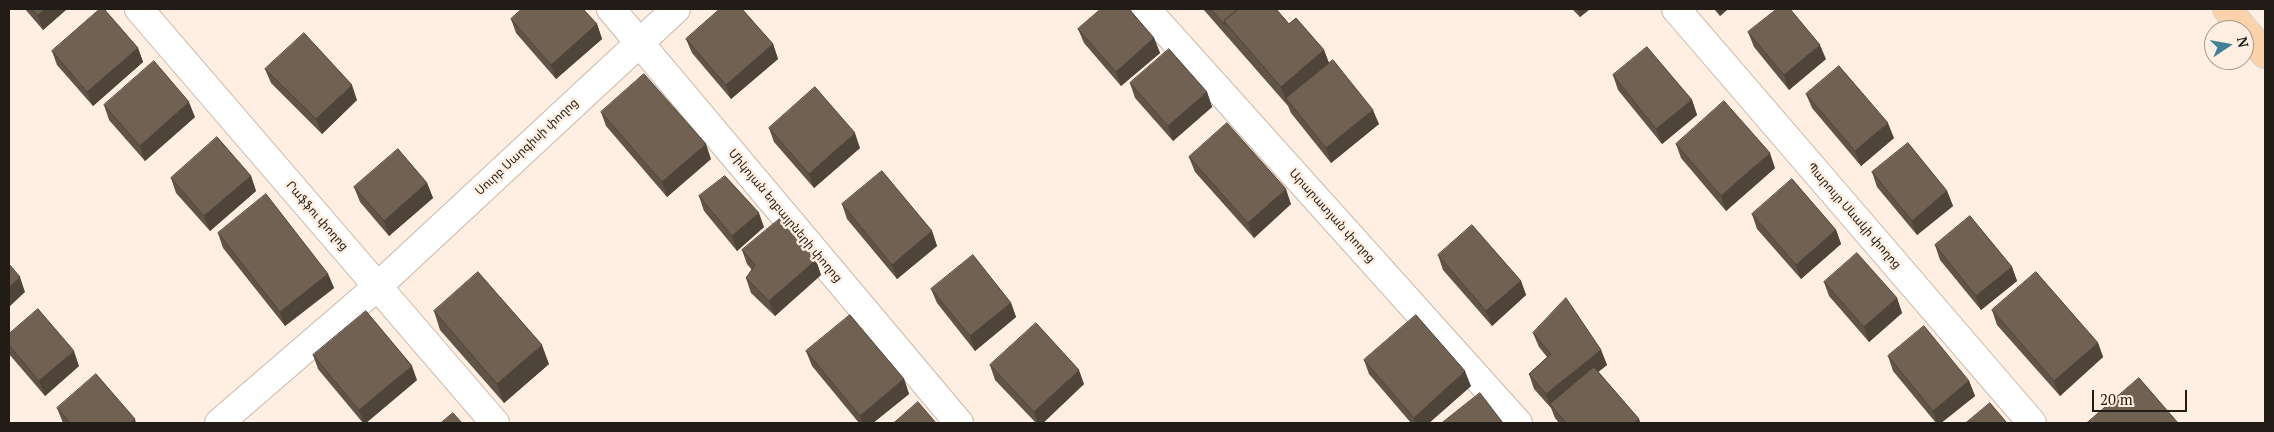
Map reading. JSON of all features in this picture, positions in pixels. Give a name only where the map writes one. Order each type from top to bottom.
[{"type":"highway","points":[[2227,9],[2265,54]]},
{"type":"street","name":"Րաֆֆու փողոց","points":[[139,9],[495,423]]},
{"type":"street","name":"Միկոյան եղբայրների փողոց","points":[[611,9],[959,423]]},
{"type":"street","name":"Սուրբ Սարգիսի փողոց","points":[[219,423],[378,286],[676,9]]},
{"type":"street","name":"Արարատյան փողոց","points":[[1146,9],[1518,423]]},
{"type":"street","name":"Պարույր Սևակի փողոց","points":[[1676,9],[2032,423]]},
{"type":"building","points":[[32,9],[45,9],[38,15]]},
{"type":"building","points":[[100,9],[104,9],[138,48],[87,92],[52,51]]},
{"type":"building","points":[[522,9],[583,9],[597,24],[551,65],[511,19]]},
{"type":"building","points":[[720,9],[742,9],[773,44],[726,85],[686,39]]},
{"type":"building","points":[[1101,9],[1129,9],[1154,38],[1116,72],[1078,29]]},
{"type":"building","points":[[1211,9],[1238,9],[1224,21],[1225,25]]},
{"type":"building","points":[[1238,9],[1276,9],[1289,24],[1296,18],[1324,50],[1281,87],[1224,21]]},
{"type":"building","points":[[1777,9],[1790,9],[1820,45],[1784,75],[1748,32]]},
{"type":"building","points":[[304,33],[352,85],[316,119],[265,69]]},
{"type":"building","points":[[1647,47],[1692,100],[1656,129],[1613,75]]},
{"type":"building","points":[[1169,49],[1207,92],[1168,126],[1130,83]]},
{"type":"building","points":[[1333,60],[1373,110],[1326,148],[1286,98]]},
{"type":"building","points":[[154,61],[189,102],[140,146],[104,105]]},
{"type":"building","points":[[1839,66],[1888,123],[1855,151],[1806,94]]},
{"type":"building","points":[[644,74],[706,144],[662,182],[601,112]]},
{"type":"building","points":[[815,87],[855,133],[809,174],[769,128]]},
{"type":"building","points":[[1724,101],[1770,153],[1721,196],[1676,144]]},
{"type":"building","points":[[1227,123],[1286,189],[1248,223],[1189,157]]},
{"type":"building","points":[[217,137],[251,176],[204,216],[171,178]]},
{"type":"building","points":[[1908,143],[1947,191],[1912,221],[1872,172]]},
{"type":"building","points":[[398,149],[427,183],[384,221],[354,187]]},
{"type":"building","points":[[882,171],[932,231],[892,265],[842,204]]},
{"type":"building","points":[[725,176],[759,213],[732,236],[699,196]]},
{"type":"building","points":[[1792,179],[1836,230],[1796,265],[1752,214]]},
{"type":"building","points":[[266,194],[328,274],[280,312],[218,233]]},
{"type":"building","points":[[1970,216],[2012,267],[1976,296],[1935,245]]},
{"type":"building","points":[[782,217],[816,260],[769,301],[746,278],[755,265],[742,250]]},
{"type":"building","points":[[1472,225],[1521,281],[1486,311],[1438,255]]},
{"type":"building","points":[[1857,253],[1897,298],[1864,327],[1824,282]]},
{"type":"building","points":[[973,255],[1011,303],[970,336],[931,289]]},
{"type":"building","points":[[9,264],[20,277],[9,287]]},
{"type":"building","points":[[478,272],[542,345],[497,384],[434,311]]},
{"type":"building","points":[[2036,272],[2098,343],[2054,381],[1992,310]]},
{"type":"building","points":[[1566,298],[1601,350],[1546,394],[1529,374],[1551,354],[1533,333]]},
{"type":"building","points":[[38,309],[74,351],[39,381],[9,345],[9,334]]},
{"type":"building","points":[[366,311],[412,366],[359,410],[313,355]]},
{"type":"building","points":[[850,315],[904,379],[860,416],[806,351]]},
{"type":"building","points":[[1416,315],[1465,371],[1414,418],[1364,360]]},
{"type":"building","points":[[1036,323],[1079,370],[1034,412],[990,365]]},
{"type":"building","points":[[1924,326],[1969,381],[1933,411],[1888,356]]},
{"type":"building","points":[[1594,367],[1639,419],[1634,423],[1566,423],[1550,404]]},
{"type":"building","points":[[96,374],[135,419],[130,423],[70,423],[57,408]]},
{"type":"building","points":[[2139,378],[2178,423],[2087,423]]},
{"type":"building","points":[[1480,393],[1503,423],[1442,423]]},
{"type":"building","points":[[918,402],[936,423],[894,423]]},
{"type":"building","points":[[1990,403],[2007,423],[1966,423]]},
{"type":"building","points":[[453,413],[462,423],[441,423]]}]
